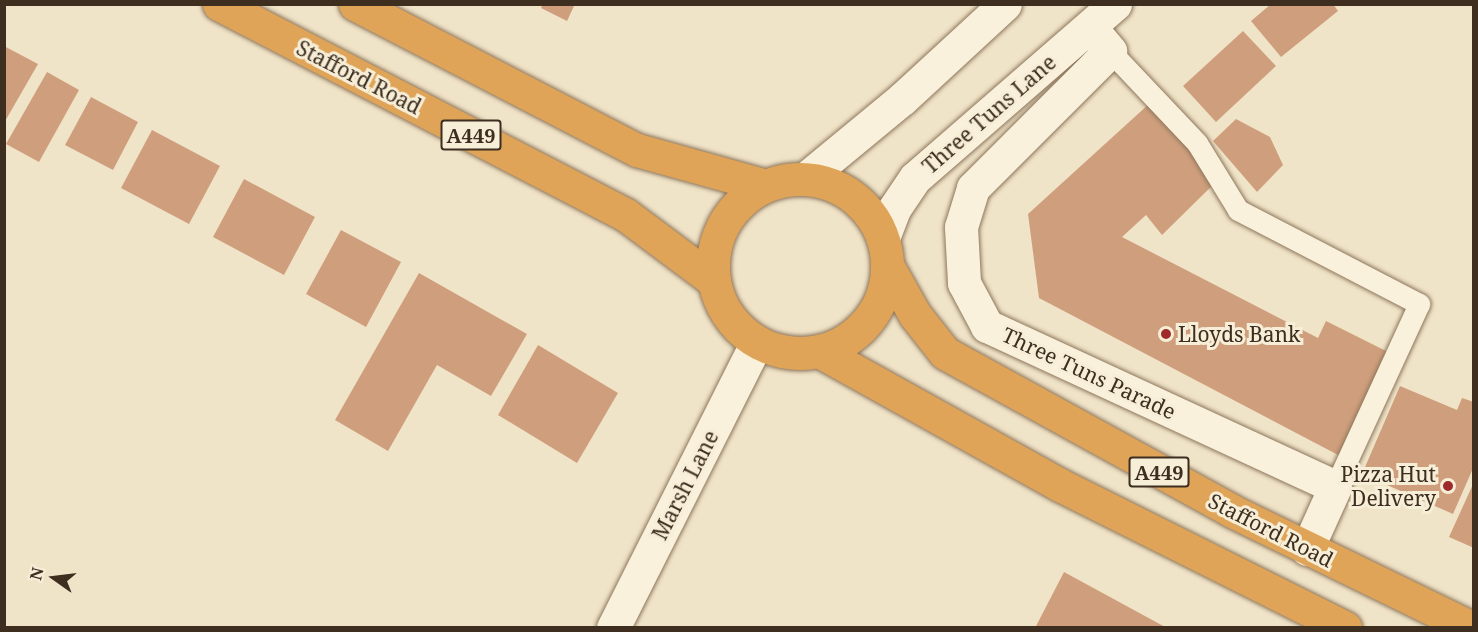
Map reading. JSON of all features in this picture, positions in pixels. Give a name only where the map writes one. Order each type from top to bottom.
[{"type":"highway","name":"Stafford Road","points":[[219,4],[626,215],[713,280]]},
{"type":"highway","name":"A449","points":[[355,4],[637,150],[762,185],[806,179],[849,195],[870,214],[885,252],[882,296],[870,321],[840,345],[821,352],[798,354],[757,342],[724,308],[713,280],[715,249],[722,229],[744,197],[762,185]]},
{"type":"highway","name":"Stafford Road","points":[[885,252],[915,315],[945,353],[1307,549],[1472,627]]},
{"type":"highway","name":"A449","points":[[821,352],[1060,485],[1345,627]]},
{"type":"street","points":[[806,179],[902,99],[1005,4]]},
{"type":"street","name":"Three Tuns Lane","points":[[885,252],[894,208],[915,178],[1101,39],[1115,4]]},
{"type":"street","name":"Three Tuns Parade","points":[[1101,39],[973,188],[961,227],[964,284],[987,326],[1335,487]]},
{"type":"street","name":"Marsh Lane","points":[[613,627],[757,342]]},
{"type":"street","points":[[1307,549],[1335,487]]},
{"type":"lane","points":[[1101,39],[1197,143],[1238,210],[1419,304],[1335,487]]},
{"type":"building","points":[[543,4],[575,4],[567,21],[541,8]]},
{"type":"building","points":[[1271,4],[1333,4],[1338,11],[1281,57],[1251,21]]},
{"type":"building","points":[[1243,31],[1276,66],[1216,122],[1183,86]]},
{"type":"building","points":[[4,46],[38,64],[4,123]]},
{"type":"building","points":[[47,72],[79,90],[39,162],[6,144]]},
{"type":"building","points":[[91,97],[138,122],[113,170],[65,145]]},
{"type":"building","points":[[1150,103],[1220,178],[1162,235],[1146,215],[1122,237],[1318,338],[1326,321],[1392,354],[1340,456],[1039,298],[1028,214]]},
{"type":"building","points":[[1236,119],[1270,137],[1283,165],[1257,192],[1213,141]]},
{"type":"building","points":[[152,130],[220,166],[189,224],[121,188]]},
{"type":"building","points":[[244,179],[315,217],[284,275],[213,237]]},
{"type":"building","points":[[341,230],[401,262],[366,327],[306,294]]},
{"type":"building","points":[[419,273],[527,334],[491,396],[437,365],[388,451],[335,420]]},
{"type":"building","points":[[538,345],[618,393],[577,463],[498,415]]},
{"type":"building","points":[[1400,386],[1457,410],[1462,398],[1474,402],[1474,466],[1453,514],[1362,474]]},
{"type":"building","points":[[1474,482],[1474,548],[1449,537]]},
{"type":"building","points":[[1064,572],[1167,628],[1035,628]]},
{"type":"place","name":"Lloyds Bank","points":[[1166,334]]},
{"type":"place","name":"Pizza Hut Delivery","points":[[1448,486]]}]
